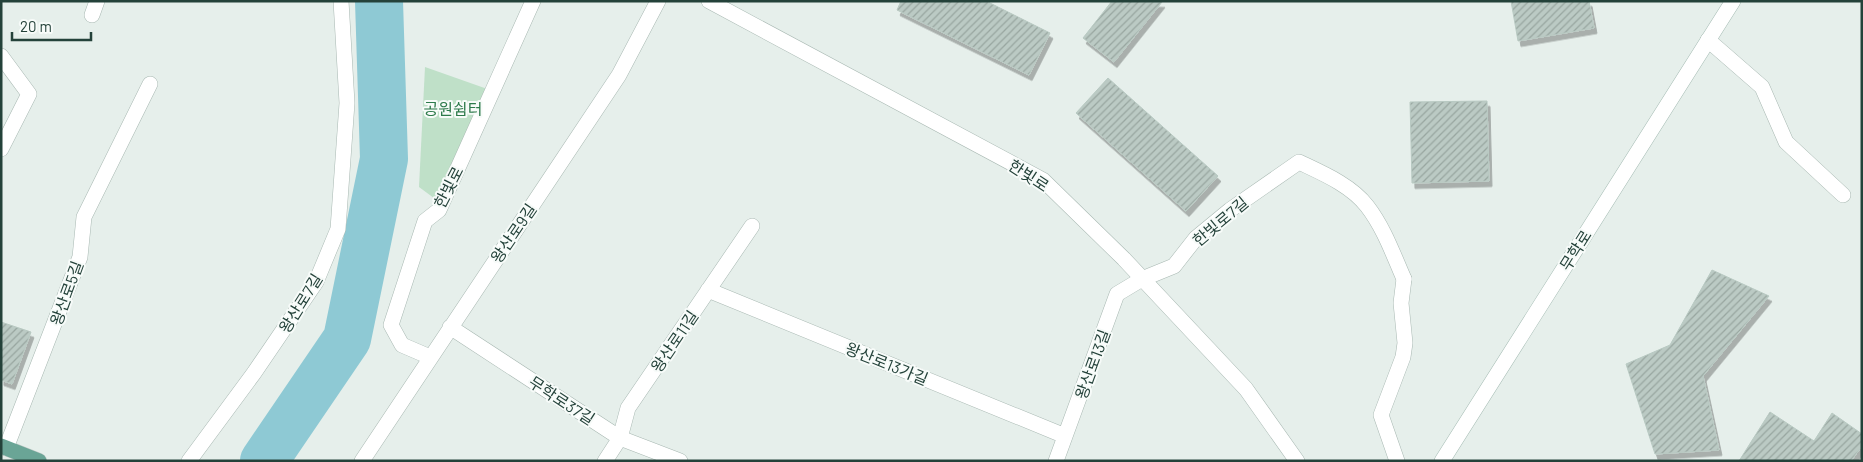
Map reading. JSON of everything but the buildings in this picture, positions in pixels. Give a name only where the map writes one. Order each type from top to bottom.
[{"type":"main road","points":[[4,447],[39,461]]},
{"type":"street","name":"왕산로7길","points":[[189,461],[254,372],[316,282],[338,230],[347,103],[341,1]]},
{"type":"street","name":"한빛로","points":[[430,357],[402,344],[391,325],[425,220],[440,210],[532,1]]},
{"type":"street","name":"왕산로9길","points":[[362,461],[450,326],[619,75],[658,1]]},
{"type":"street","name":"한빛로","points":[[709,1],[1043,180],[1142,279],[1246,388],[1297,461]]},
{"type":"street","name":"무학로","points":[[1442,461],[1733,1]]},
{"type":"street","points":[[1708,40],[1762,86],[1786,142],[1843,195]]},
{"type":"street","points":[[1,56],[29,94],[1,150]]},
{"type":"street","name":"왕산로5길","points":[[4,447],[80,257],[84,217],[150,84]]},
{"type":"street","name":"한빛로7길","points":[[1142,279],[1174,266],[1196,238],[1230,210],[1299,162],[1335,180],[1366,205],[1384,232],[1404,279],[1401,303],[1405,344],[1403,357],[1382,416],[1397,461]]},
{"type":"street","name":"왕산로11길","points":[[605,461],[620,438],[628,408],[752,226]]},
{"type":"street","name":"왕산로13길","points":[[1056,461],[1117,294],[1142,279]]},
{"type":"street","name":"왕산로13가길","points":[[708,290],[1065,436]]},
{"type":"street","name":"무학로37길","points":[[450,326],[620,438],[680,461]]},
{"type":"green space","name":"공원쉼터","points":[[425,67],[493,91],[442,204],[419,187]]},
{"type":"waterway","points":[[264,461],[347,339],[384,159],[379,1]]}]
